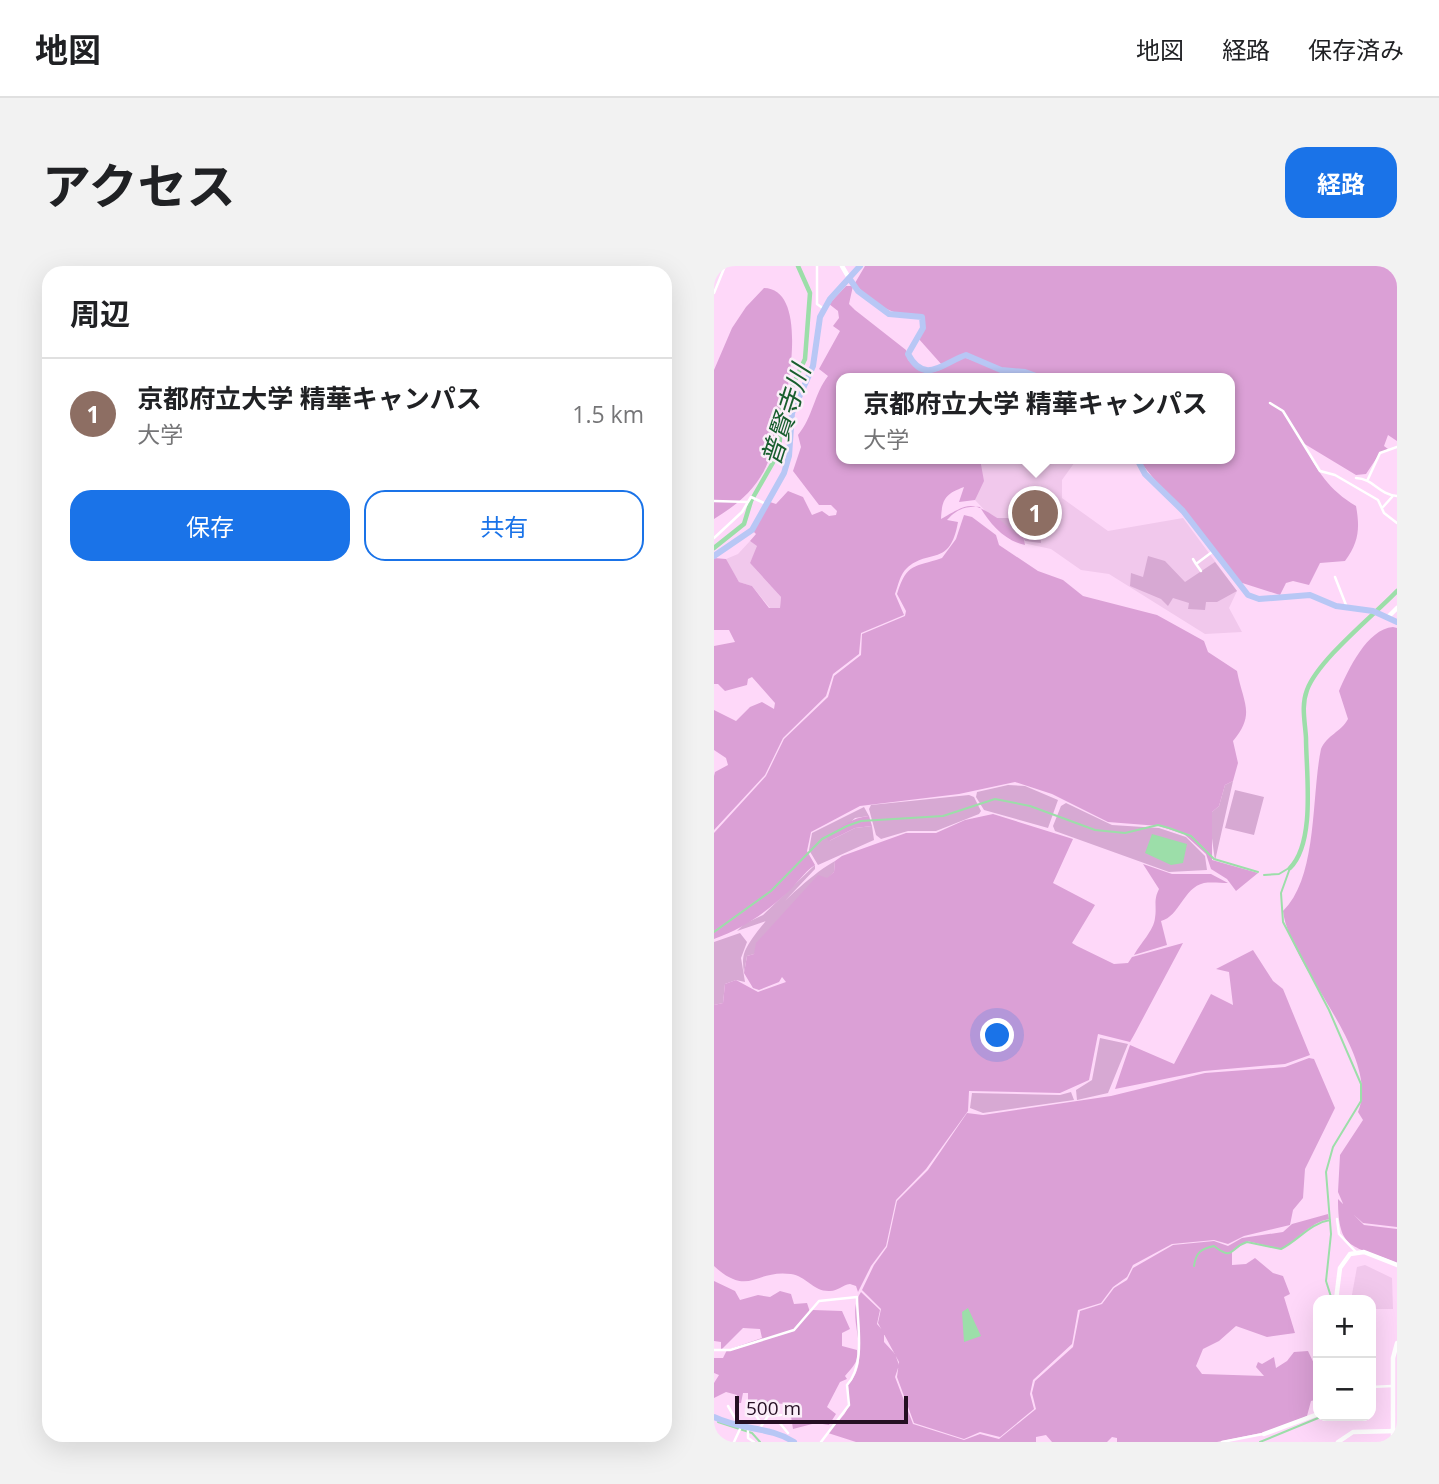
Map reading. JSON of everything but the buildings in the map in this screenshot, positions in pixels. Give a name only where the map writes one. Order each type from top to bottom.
[{"type":"main road","points":[[714,556],[749,533],[788,463],[792,413],[813,366],[818,325],[824,309],[860,266]]},
{"type":"main road","points":[[849,278],[858,290],[890,315],[923,318],[923,328],[908,353],[910,359],[925,369],[933,371],[966,355],[1001,370],[1016,373]]},
{"type":"main road","points":[[1139,464],[1144,474],[1183,511],[1243,591],[1254,598],[1310,595],[1348,608],[1382,615],[1397,622]]},
{"type":"main road","points":[[714,1417],[742,1429],[786,1435],[794,1442]]},
{"type":"street","points":[[714,293],[725,266]]},
{"type":"street","points":[[817,266],[817,303],[824,309]]},
{"type":"street","points":[[842,266],[849,278]]},
{"type":"street","points":[[1270,403],[1283,411],[1320,471],[1335,475],[1378,500],[1384,513],[1397,523]]},
{"type":"street","points":[[1367,479],[1380,453],[1397,447]]},
{"type":"street","points":[[1356,478],[1367,479],[1383,493],[1395,496]]},
{"type":"street","points":[[1378,500],[1383,493]]},
{"type":"street","points":[[1383,507],[1395,496]]},
{"type":"street","points":[[714,538],[752,497],[767,504]]},
{"type":"street","points":[[714,502],[748,502]]},
{"type":"street","points":[[1196,564],[1212,552]]},
{"type":"street","points":[[1194,559],[1201,571]]},
{"type":"street","points":[[1335,577],[1348,608]]},
{"type":"street","points":[[1382,615],[1397,608]]},
{"type":"street","points":[[1337,1219],[1339,1234],[1356,1251],[1397,1265]]},
{"type":"street","points":[[1337,1295],[1341,1266],[1347,1255],[1356,1251]]},
{"type":"street","points":[[714,1350],[730,1350],[794,1329],[818,1301],[857,1297],[859,1359],[857,1372],[847,1385],[849,1405],[821,1442]]},
{"type":"street","points":[[1393,1442],[1393,1354],[1397,1343]]},
{"type":"street","points":[[1376,1387],[1394,1386]]},
{"type":"street","points":[[728,1406],[748,1438],[754,1442]]},
{"type":"street","points":[[751,1408],[761,1423]]},
{"type":"street","points":[[759,1431],[761,1423],[768,1416],[781,1415]]},
{"type":"street","points":[[1222,1442],[1264,1434],[1313,1416]]},
{"type":"street","points":[[778,1421],[786,1435],[793,1431]]},
{"type":"street","points":[[733,1442],[742,1429]]},
{"type":"street","points":[[1338,1442],[1353,1432],[1395,1431]]},
{"type":"shaded area","points":[[865,266],[1397,266],[1397,441],[1388,435],[1384,446],[1388,449],[1380,453],[1366,474],[1356,475],[1303,443],[1325,479],[1356,506],[1357,535],[1345,561],[1320,563],[1309,585],[1293,581],[1286,583],[1280,595],[1236,581],[1142,464],[1235,464],[1235,373],[1031,373],[1002,368],[967,354],[942,365],[918,338],[925,320],[886,309],[855,283]]},
{"type":"shaded area","points":[[846,286],[853,286],[849,304],[906,350],[908,360],[929,373],[836,373],[836,464],[981,464],[984,481],[975,500],[959,502],[964,487],[946,498],[941,519],[964,507],[977,507],[962,509],[947,520],[958,522],[950,546],[938,555],[915,562],[903,573],[895,594],[904,615],[861,633],[859,654],[833,674],[826,696],[783,738],[765,775],[714,830],[714,776],[715,772],[728,765],[726,758],[714,750],[714,710],[736,721],[750,707],[762,702],[774,709],[775,703],[752,677],[748,679],[747,685],[725,691],[718,684],[714,684],[714,646],[735,642],[729,630],[714,630],[714,558],[726,559],[739,582],[752,586],[769,608],[780,608],[781,597],[750,563],[757,546],[750,541],[756,534],[753,531],[770,502],[776,504],[788,491],[803,497],[812,515],[822,511],[829,516],[836,515],[837,511],[831,505],[819,505],[793,471],[801,447],[798,435],[828,376],[819,369],[840,331],[833,326],[839,318],[838,311],[829,304]]},
{"type":"shaded area","points":[[764,288],[780,295],[789,313],[792,339],[785,401],[771,455],[764,471],[742,498],[714,519],[714,370],[732,328],[746,307]]},
{"type":"shaded area","points":[[963,357],[1011,373],[929,373]]},
{"type":"shaded area","points":[[979,464],[1073,464],[1062,480],[1062,498],[1108,531],[1183,518],[1237,591],[1229,608],[1242,632],[1205,634],[1109,574],[1081,570],[1051,549],[1014,541],[975,500]]},
{"type":"shaded area","points":[[981,509],[1023,535],[1025,545],[1011,540],[999,531]]},
{"type":"shaded area","points":[[964,515],[972,517],[996,535],[999,545],[1038,571],[1063,580],[1083,596],[1157,615],[1204,641],[1208,652],[1237,671],[1246,715],[1240,732],[1233,741],[1238,763],[1233,781],[1225,785],[1219,806],[1212,812],[1212,860],[1258,873],[1236,891],[1227,879],[1211,869],[1206,854],[1184,834],[1159,826],[1108,822],[1052,794],[1015,782],[959,794],[860,806],[811,832],[807,851],[815,865],[788,892],[753,920],[714,939],[714,833],[766,776],[784,739],[828,697],[834,676],[861,655],[862,634],[905,616],[906,611],[897,594],[904,576],[918,565],[942,558],[956,539]]},
{"type":"shaded area","points":[[996,518],[1040,518],[1041,543],[1025,541],[1022,535],[1012,532]]},
{"type":"shaded area","points":[[750,541],[758,546],[750,563],[781,597],[780,608],[770,608],[752,586],[739,582],[727,562],[726,559],[738,554]]},
{"type":"shaded area","points":[[1148,556],[1165,561],[1185,582],[1215,562],[1237,591],[1217,602],[1206,602],[1205,610],[1188,609],[1189,603],[1173,598],[1168,606],[1161,599],[1130,586],[1131,573],[1143,577]]},
{"type":"shaded area","points":[[1397,628],[1397,1227],[1363,1223],[1344,1206],[1338,1192],[1340,1155],[1363,1120],[1358,1112],[1362,1089],[1347,1038],[1301,958],[1289,934],[1283,911],[1294,896],[1308,857],[1321,749],[1348,719],[1339,691],[1353,662],[1367,643],[1384,629]]},
{"type":"shaded area","points":[[1233,781],[1215,861],[1210,823],[1212,812],[1219,806],[1225,785]]},
{"type":"shaded area","points":[[1008,785],[1025,786],[1058,800],[1048,828],[984,810],[976,797],[977,792]]},
{"type":"shaded area","points":[[1235,790],[1264,797],[1254,835],[1225,828]]},
{"type":"shaded area","points":[[969,795],[974,797],[981,811],[979,814],[936,831],[908,831],[881,839],[876,835],[869,809],[871,805]]},
{"type":"shaded area","points":[[1066,803],[1112,825],[1159,828],[1186,837],[1205,856],[1207,870],[1169,872],[1055,831],[1053,826],[1061,806]]},
{"type":"shaded area","points":[[864,807],[869,816],[855,818],[829,841],[855,828],[872,826],[874,840],[818,865],[809,850],[812,833]]},
{"type":"shaded area","points":[[993,814],[1073,839],[1053,883],[1095,905],[1072,943],[1114,964],[1128,963],[1132,957],[1183,943],[1130,1042],[1098,1034],[1089,1080],[1060,1093],[969,1091],[968,1111],[926,1169],[896,1200],[886,1246],[871,1266],[858,1292],[856,1286],[850,1284],[833,1291],[824,1291],[791,1274],[769,1275],[744,1281],[726,1275],[714,1266],[714,1005],[723,1003],[725,984],[736,980],[758,992],[786,982],[782,977],[779,982],[759,990],[753,988],[744,973],[747,956],[754,954],[756,943],[818,875],[827,878],[834,872],[835,861],[842,856],[906,833],[936,833],[965,820]]},
{"type":"shaded area","points":[[869,816],[872,826],[855,828],[829,841],[827,838],[846,823]]},
{"type":"shaded area","points":[[1152,834],[1187,844],[1183,863],[1171,865],[1145,853]]},
{"type":"shaded area","points":[[835,861],[834,872],[754,954],[747,956],[744,973],[745,951],[760,928],[798,889]]},
{"type":"shaded area","points":[[1143,864],[1172,874],[1211,874],[1228,883],[1204,883],[1191,890],[1173,914],[1161,921],[1167,945],[1134,955],[1154,923],[1159,889]]},
{"type":"shaded area","points":[[815,865],[815,869],[766,921],[737,931],[744,924],[763,915]]},
{"type":"shaded area","points":[[740,933],[747,942],[741,958],[745,982],[736,980],[725,984],[723,1003],[714,1005],[714,942]]},
{"type":"shaded area","points":[[1253,950],[1273,981],[1283,989],[1310,1055],[1285,1064],[1204,1071],[1115,1089],[1130,1045],[1174,1064],[1211,994],[1233,1005],[1229,972],[1216,969]]},
{"type":"shaded area","points":[[1100,1038],[1128,1044],[1108,1093],[1077,1100],[1076,1090],[1092,1080]]},
{"type":"shaded area","points":[[1309,1058],[1314,1059],[1335,1108],[1305,1169],[1303,1198],[1293,1210],[1290,1225],[1244,1236],[1228,1244],[1214,1240],[1172,1244],[1133,1265],[1127,1277],[1113,1287],[1101,1303],[1078,1310],[1072,1344],[1033,1380],[1030,1394],[1034,1409],[1000,1437],[980,1432],[964,1439],[914,1423],[897,1377],[899,1362],[878,1323],[881,1309],[862,1290],[874,1265],[887,1247],[897,1201],[928,1170],[967,1113],[983,1115],[1111,1096],[1205,1073],[1285,1067]]},
{"type":"shaded area","points":[[1071,1092],[1074,1100],[983,1113],[970,1108],[972,1093],[1060,1095]]},
{"type":"shaded area","points":[[1338,1199],[1364,1225],[1397,1229],[1397,1263],[1359,1249],[1345,1238],[1341,1229]]},
{"type":"shaded area","points":[[1328,1214],[1329,1219],[1315,1224],[1281,1249],[1247,1241],[1232,1252],[1232,1265],[1246,1264],[1255,1258],[1273,1273],[1283,1276],[1290,1294],[1284,1297],[1295,1333],[1267,1337],[1236,1326],[1219,1341],[1203,1349],[1196,1366],[1202,1374],[1264,1376],[1256,1367],[1258,1362],[1262,1364],[1274,1357],[1276,1368],[1294,1352],[1308,1351],[1313,1362],[1313,1400],[1307,1416],[1303,1418],[1266,1432],[1217,1442],[1117,1442],[1117,1438],[1112,1437],[1107,1442],[1052,1442],[1046,1435],[1036,1437],[1036,1442],[856,1442],[828,1433],[846,1412],[848,1385],[856,1374],[859,1362],[855,1313],[861,1292],[880,1310],[877,1324],[884,1332],[884,1342],[895,1354],[899,1365],[895,1377],[913,1424],[964,1440],[980,1434],[999,1439],[1036,1409],[1032,1393],[1035,1381],[1073,1347],[1080,1311],[1102,1304],[1114,1288],[1127,1280],[1133,1268],[1173,1245],[1214,1241],[1228,1246],[1242,1238],[1283,1232],[1292,1224]]},
{"type":"shaded area","points":[[1365,1265],[1392,1278],[1393,1309],[1376,1309],[1376,1295],[1352,1295],[1357,1267]]},
{"type":"shaded area","points":[[714,1281],[735,1291],[740,1300],[758,1295],[770,1297],[780,1291],[791,1294],[794,1304],[807,1303],[810,1312],[842,1311],[850,1329],[842,1333],[842,1346],[857,1350],[857,1358],[845,1376],[847,1379],[840,1382],[827,1407],[836,1414],[829,1425],[816,1423],[793,1429],[789,1404],[763,1403],[760,1408],[756,1407],[756,1401],[748,1400],[748,1393],[743,1393],[741,1403],[737,1403],[737,1395],[726,1392],[714,1398],[714,1383],[719,1375],[714,1373],[714,1358],[723,1358],[727,1350],[762,1338],[760,1329],[743,1328],[721,1350],[721,1342],[714,1341]]},
{"type":"shaded area","points":[[968,1308],[981,1336],[964,1342],[962,1312]]},
{"type":"waterway","name":"普賢寺川","points":[[714,548],[744,524],[751,501],[779,452],[782,408],[805,359],[810,293],[798,266]]},
{"type":"waterway","points":[[1290,868],[1303,842],[1308,806],[1304,708],[1307,690],[1322,665],[1397,591]]},
{"type":"waterway","points":[[714,932],[771,891],[822,839],[847,826],[861,821],[943,816],[995,799],[1030,806],[1095,830],[1125,833],[1158,825],[1169,828],[1191,836],[1214,859],[1258,872]]},
{"type":"waterway","points":[[1264,875],[1279,874],[1289,868]]},
{"type":"waterway","points":[[1290,868],[1281,893],[1283,922],[1329,1010],[1361,1084],[1361,1101],[1333,1147],[1326,1172],[1331,1234],[1326,1281],[1330,1295]]},
{"type":"waterway","points":[[1194,1266],[1196,1257],[1206,1248],[1214,1246],[1229,1253],[1247,1242],[1281,1249],[1310,1228],[1330,1220]]},
{"type":"waterway","points":[[1260,1442],[1313,1420]]},
{"type":"waterway","points":[[718,1422],[752,1433],[760,1442]]},
{"type":"place","name":"京都府立大学 精華キャンパス","points":[[1035,513]]}]
